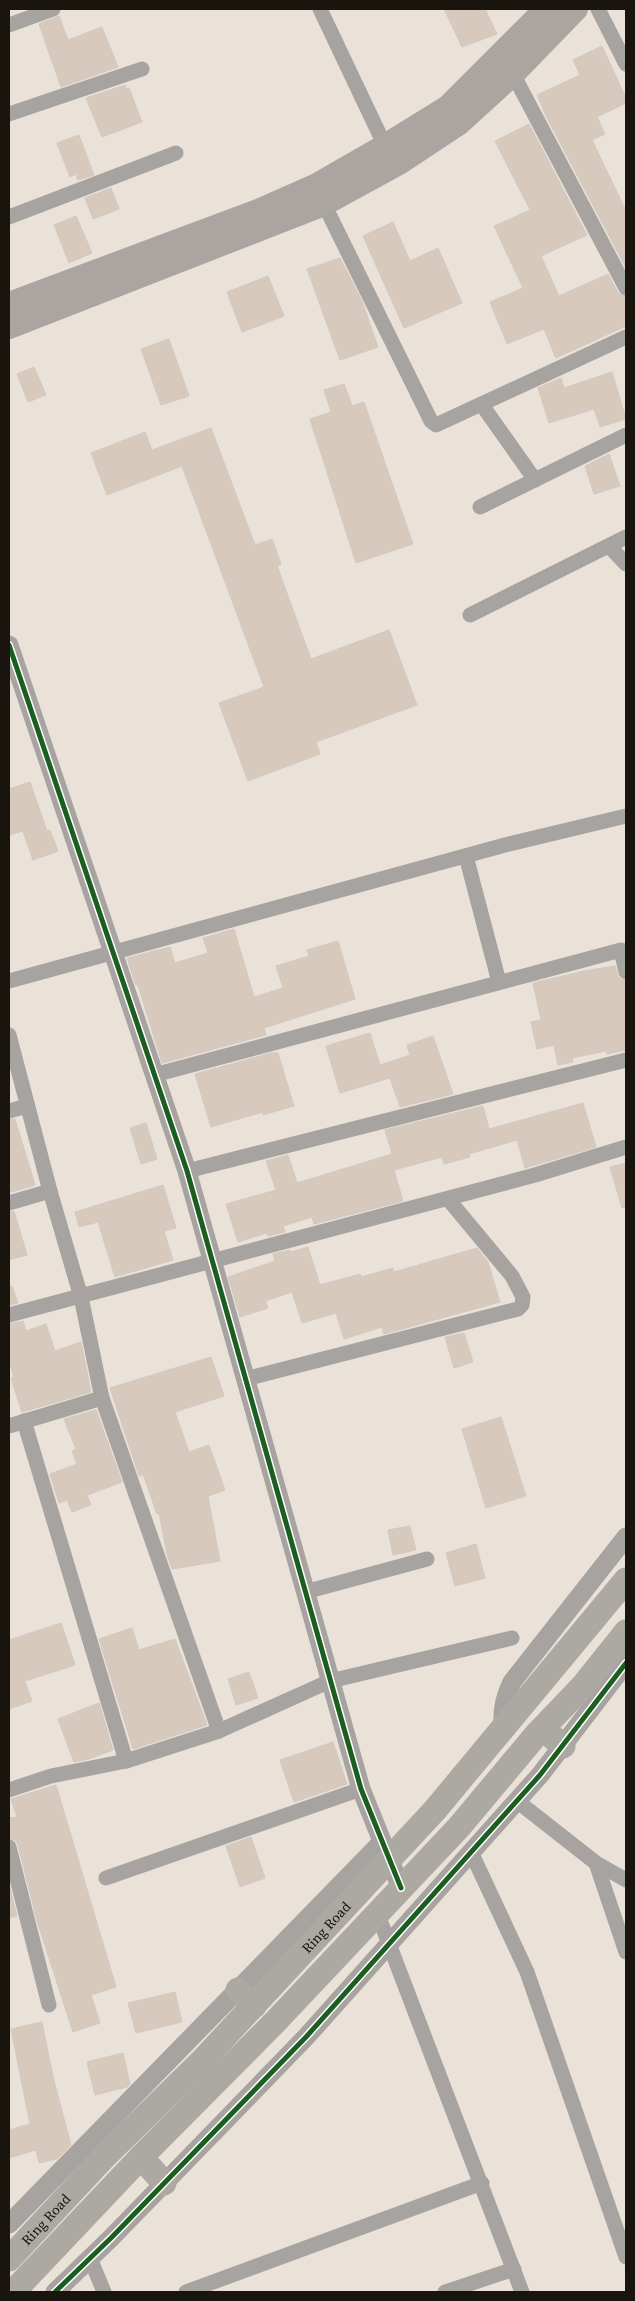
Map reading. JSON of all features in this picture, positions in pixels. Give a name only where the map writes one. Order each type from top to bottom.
[{"type":"highway","name":"Ring Road","points":[[9,2259],[105,2156],[202,2061],[246,1998],[503,1730],[626,1580]]},
{"type":"highway","name":"Ring Road","points":[[13,2292],[141,2157],[378,1915],[401,1888],[460,1827],[543,1728],[582,1687],[626,1632]]},
{"type":"highway","points":[[543,1728],[563,1746]]},
{"type":"highway","points":[[141,2157],[164,2184]]},
{"type":"main road","points":[[9,304],[258,211],[317,185],[385,146],[448,106],[546,9]]},
{"type":"main road","points":[[9,327],[324,204],[399,163],[458,124],[513,74],[576,9]]},
{"type":"street","points":[[9,25],[53,9]]},
{"type":"street","points":[[320,9],[385,146]]},
{"type":"street","points":[[598,9],[626,64]]},
{"type":"street","points":[[9,114],[142,69]]},
{"type":"street","points":[[513,74],[626,288]]},
{"type":"street","points":[[9,217],[176,153]]},
{"type":"street","points":[[324,204],[431,422],[436,425],[442,424],[626,337]]},
{"type":"street","points":[[482,405],[535,480]]},
{"type":"street","points":[[480,507],[626,435]]},
{"type":"street","points":[[470,614],[626,537]]},
{"type":"street","points":[[609,546],[626,564]]},
{"type":"street","points":[[9,645],[187,1171],[361,1789],[401,1888]]},
{"type":"street","points":[[9,981],[466,856],[626,816]]},
{"type":"street","points":[[466,856],[499,982]]},
{"type":"street","points":[[154,1075],[621,950],[626,972]]},
{"type":"street","points":[[9,1035],[50,1191],[81,1297],[102,1398],[219,1732]]},
{"type":"street","points":[[187,1171],[626,1060]]},
{"type":"street","points":[[9,1111],[27,1106]]},
{"type":"street","points":[[9,1315],[448,1198],[626,1147]]},
{"type":"street","points":[[9,1202],[50,1191]]},
{"type":"street","points":[[245,1379],[518,1309],[522,1305],[523,1298],[512,1276],[448,1198]]},
{"type":"street","points":[[9,1426],[102,1398]]},
{"type":"street","points":[[24,1421],[126,1761]]},
{"type":"street","points":[[503,1730],[502,1711],[505,1697],[512,1682],[626,1537]]},
{"type":"street","points":[[305,1592],[427,1559]]},
{"type":"street","points":[[9,1790],[50,1776],[126,1761],[219,1732],[330,1681],[512,1638]]},
{"type":"street","points":[[55,2292],[164,2184],[306,2037],[516,1801],[563,1746],[626,1663]]},
{"type":"street","points":[[106,1878],[361,1789]]},
{"type":"street","points":[[516,1801],[596,1863],[626,1880]]},
{"type":"street","points":[[9,1847],[49,2005]]},
{"type":"street","points":[[471,1852],[527,1972],[626,2257]]},
{"type":"street","points":[[596,1863],[626,1952]]},
{"type":"street","points":[[378,1915],[482,2183],[522,2292]]},
{"type":"street","points":[[9,2224],[246,1998]]},
{"type":"street","points":[[186,2292],[482,2183]]},
{"type":"street","points":[[90,2258],[104,2292]]},
{"type":"street","points":[[445,2292],[514,2269]]},
{"type":"building","points":[[444,9],[485,9],[497,34],[462,47]]},
{"type":"building","points":[[59,16],[68,40],[102,27],[118,67],[61,87],[39,24]]},
{"type":"building","points":[[602,46],[626,98],[626,103],[597,117],[605,134],[592,140],[626,211],[626,268],[546,116],[537,95],[580,75],[573,60]]},
{"type":"building","points":[[125,85],[126,89],[129,88],[142,122],[102,137],[86,98]]},
{"type":"building","points":[[529,124],[587,235],[541,256],[559,296],[608,274],[618,293],[626,297],[626,326],[556,358],[544,329],[507,344],[490,302],[523,288],[494,226],[530,210],[495,141]]},
{"type":"building","points":[[79,135],[94,175],[78,180],[76,174],[70,177],[57,143]]},
{"type":"building","points":[[111,188],[119,209],[93,219],[85,198]]},
{"type":"building","points":[[76,216],[92,253],[69,263],[54,225]]},
{"type":"building","points":[[393,222],[410,261],[438,248],[462,303],[404,328],[363,236]]},
{"type":"building","points":[[340,258],[362,301],[378,347],[340,360],[307,269]]},
{"type":"building","points":[[268,276],[284,316],[242,332],[227,292]]},
{"type":"building","points":[[169,339],[189,396],[161,405],[141,349]]},
{"type":"building","points":[[34,367],[46,395],[28,402],[17,374]]},
{"type":"building","points":[[612,372],[626,419],[600,427],[594,409],[549,423],[538,388],[561,378],[564,388]]},
{"type":"building","points":[[344,384],[352,406],[364,402],[413,544],[356,563],[310,419],[331,412],[324,390]]},
{"type":"building","points":[[211,428],[255,545],[272,539],[281,564],[277,566],[311,659],[389,630],[417,705],[316,742],[320,754],[248,781],[219,703],[264,687],[182,466],[107,495],[91,453],[145,432],[152,450]]},
{"type":"building","points":[[609,454],[620,486],[594,494],[585,466]]},
{"type":"building","points":[[30,782],[47,831],[50,830],[58,851],[33,860],[23,831],[9,835],[9,789]]},
{"type":"building","points":[[234,929],[254,997],[283,988],[276,966],[309,956],[307,950],[338,941],[355,999],[264,1028],[266,1035],[162,1063],[138,985],[136,985],[127,958],[170,947],[175,963],[208,953],[203,938]]},
{"type":"building","points":[[615,966],[619,978],[626,981],[626,1050],[607,1054],[606,1051],[572,1058],[573,1062],[558,1065],[554,1045],[537,1049],[531,1022],[541,1020],[533,983]]},
{"type":"building","points":[[370,1033],[380,1065],[410,1055],[407,1045],[433,1036],[453,1094],[400,1107],[390,1078],[340,1093],[326,1046]]},
{"type":"building","points":[[271,1053],[278,1053],[294,1106],[263,1115],[263,1112],[211,1127],[195,1074]]},
{"type":"building","points":[[583,1103],[596,1147],[525,1168],[517,1140],[469,1154],[470,1157],[444,1164],[442,1157],[394,1170],[403,1201],[314,1224],[312,1217],[283,1226],[285,1232],[268,1236],[267,1233],[238,1242],[226,1204],[276,1190],[266,1161],[288,1155],[297,1183],[392,1154],[385,1130],[483,1106],[489,1129]]},
{"type":"building","points":[[15,1119],[35,1185],[11,1192],[9,1184],[9,1120]]},
{"type":"building","points":[[146,1123],[157,1159],[141,1164],[130,1128]]},
{"type":"building","points":[[626,1163],[626,1207],[622,1208],[610,1167]]},
{"type":"building","points":[[163,1185],[176,1228],[164,1231],[173,1260],[115,1277],[98,1222],[79,1227],[75,1212]]},
{"type":"building","points":[[14,1211],[27,1255],[9,1260],[9,1212]]},
{"type":"building","points":[[308,1247],[320,1285],[360,1274],[361,1277],[393,1268],[394,1272],[477,1248],[488,1262],[500,1302],[384,1334],[382,1327],[344,1339],[336,1313],[302,1323],[292,1292],[265,1301],[268,1308],[240,1317],[228,1277],[275,1261],[273,1254],[290,1250],[291,1252]]},
{"type":"building","points":[[12,1286],[18,1303],[9,1305],[9,1287]]},
{"type":"building","points":[[23,1321],[26,1331],[46,1324],[55,1351],[81,1342],[91,1392],[22,1412],[11,1378],[14,1377],[9,1361],[9,1324]]},
{"type":"building","points":[[464,1333],[473,1362],[454,1368],[445,1337]]},
{"type":"building","points":[[211,1357],[224,1396],[175,1412],[189,1452],[209,1445],[225,1490],[208,1496],[220,1561],[172,1569],[159,1513],[157,1514],[143,1474],[139,1476],[110,1388]]},
{"type":"building","points":[[96,1410],[122,1482],[87,1495],[91,1505],[72,1512],[67,1500],[59,1503],[50,1474],[77,1464],[72,1451],[76,1449],[64,1419]]},
{"type":"building","points":[[501,1417],[526,1496],[486,1508],[462,1429]]},
{"type":"building","points":[[410,1526],[416,1550],[393,1555],[388,1530]]},
{"type":"building","points":[[476,1544],[485,1578],[455,1586],[446,1553]]},
{"type":"building","points":[[61,1623],[75,1665],[25,1681],[32,1701],[9,1709],[9,1640]]},
{"type":"building","points":[[132,1628],[139,1650],[175,1639],[207,1725],[133,1749],[99,1639]]},
{"type":"building","points":[[249,1672],[258,1698],[236,1705],[228,1679]]},
{"type":"building","points":[[99,1703],[113,1750],[89,1759],[74,1762],[58,1719]]},
{"type":"building","points":[[333,1742],[347,1784],[294,1802],[280,1760]]},
{"type":"building","points":[[56,1785],[116,1987],[91,1995],[100,2023],[73,2032],[37,1921],[18,1845],[15,1840],[9,1838],[9,1818],[17,1817],[11,1799]]},
{"type":"building","points":[[251,1837],[265,1878],[240,1887],[226,1846]]},
{"type":"building","points":[[9,1884],[17,1916],[9,1918]]},
{"type":"building","points":[[175,1992],[182,2022],[136,2033],[128,2003]]},
{"type":"building","points":[[42,2022],[54,2081],[71,2145],[57,2159],[39,2163],[36,2150],[9,2158],[9,2130],[30,2124],[11,2029]]},
{"type":"building","points":[[123,2053],[130,2084],[127,2087],[95,2095],[87,2062]]},
{"type":"cycle path","points":[[9,645],[187,1171],[361,1789],[401,1888]]},
{"type":"cycle path","points":[[55,2292],[111,2238],[306,2037],[540,1775],[626,1663]]}]
